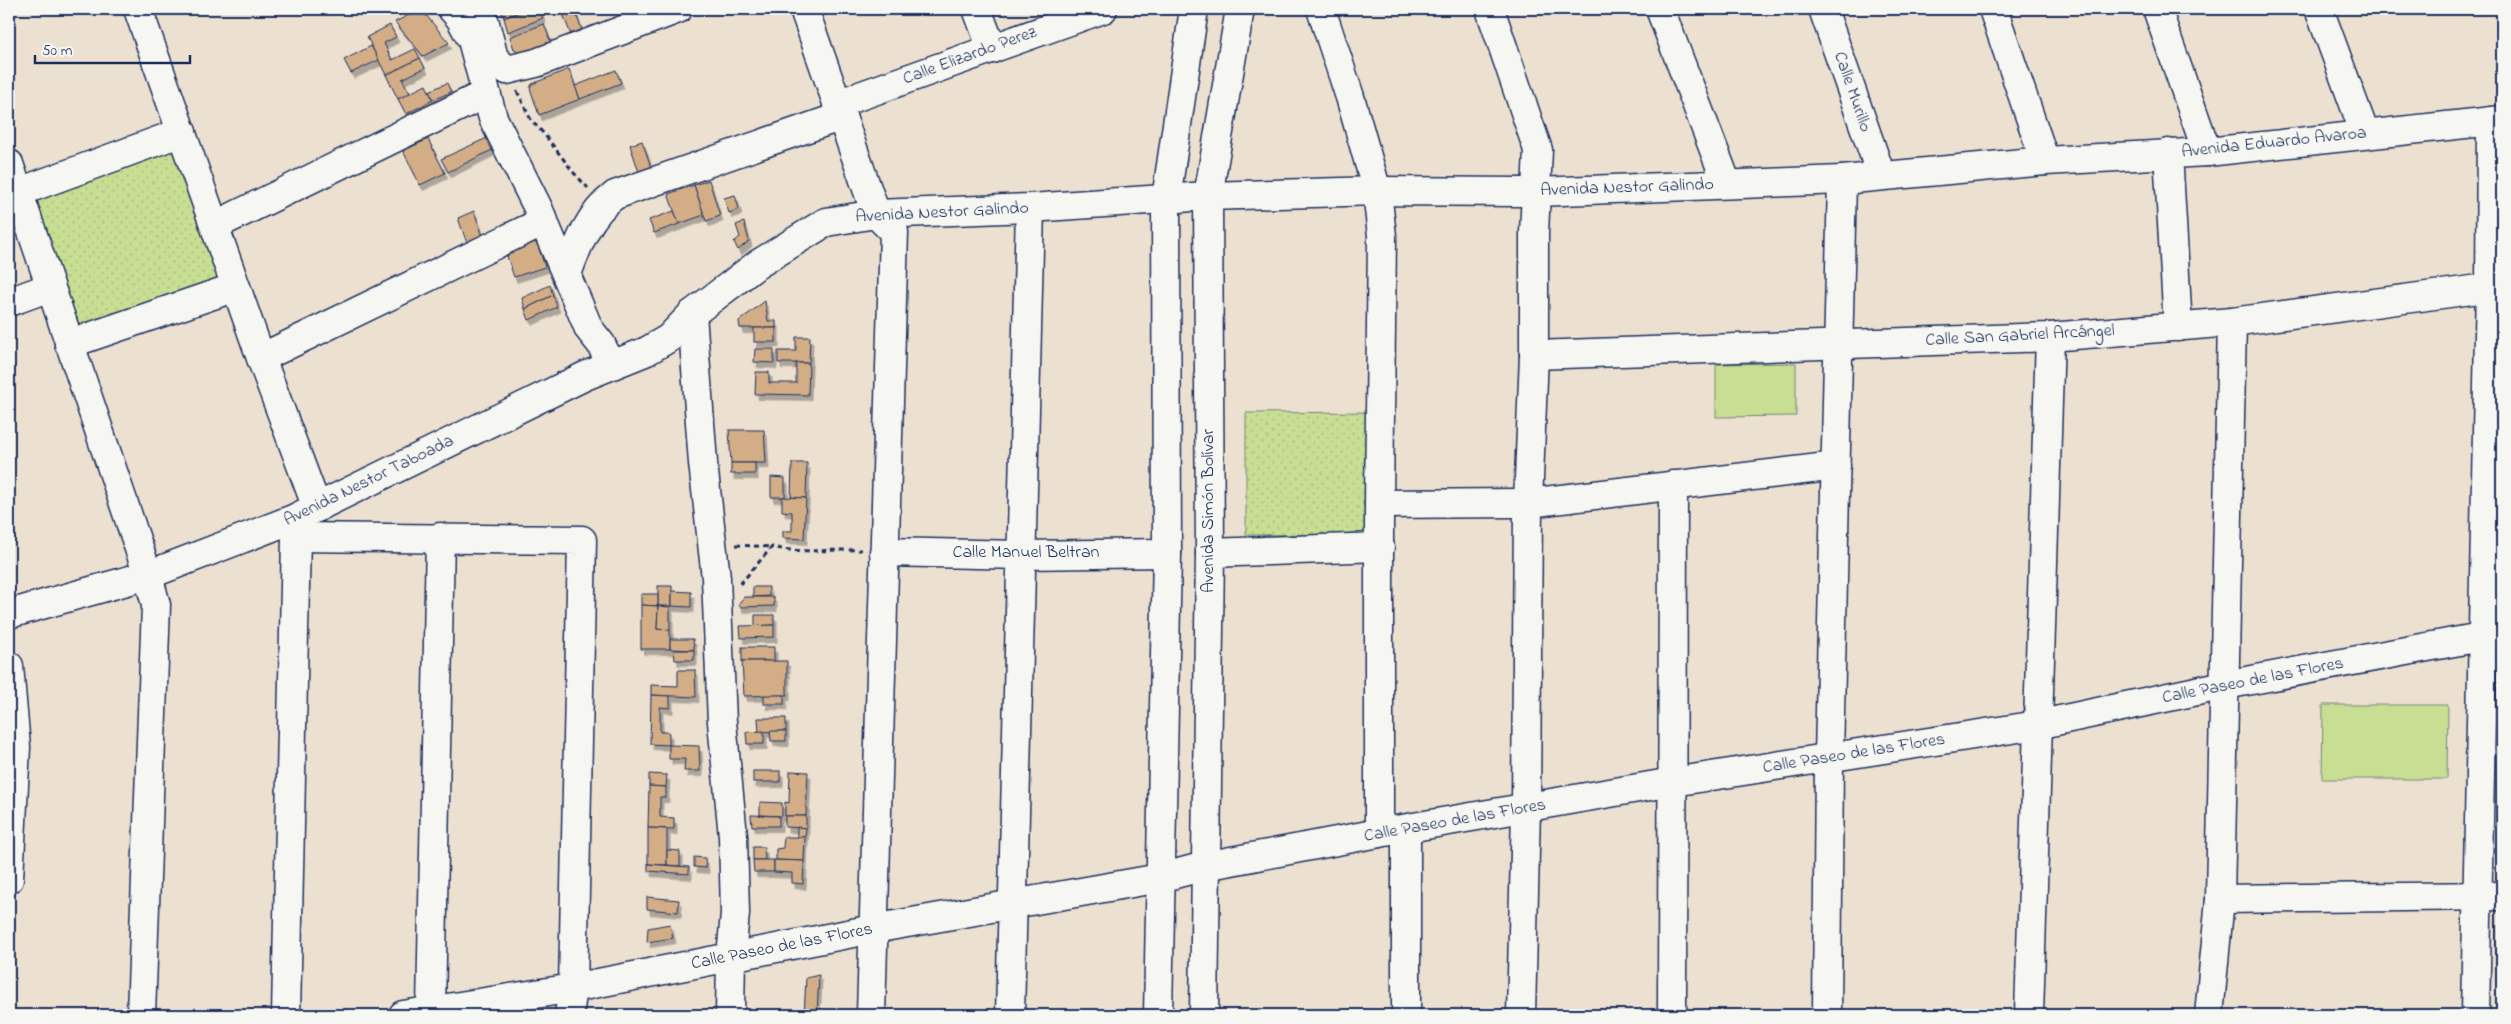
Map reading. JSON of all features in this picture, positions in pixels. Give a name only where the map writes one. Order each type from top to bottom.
[{"type":"street","points":[[139,9],[261,358],[302,521],[286,1015]]},
{"type":"street","points":[[452,9],[460,18],[472,40],[493,118],[544,221],[589,329],[601,344],[611,364]]},
{"type":"street","points":[[478,9],[485,24],[497,64],[507,70],[520,68],[678,9]]},
{"type":"street","points":[[804,9],[876,214],[894,232],[871,1015]]},
{"type":"street","points":[[977,9],[992,48]]},
{"type":"street","name":"Calle Elizardo Perez","points":[[604,203],[615,196],[839,110],[992,48],[1103,9]]},
{"type":"street","points":[[1158,1015],[1167,553],[1166,199],[1194,9]]},
{"type":"street","name":"Avenida Simón Bolívar","points":[[1204,1015],[1210,553],[1208,196],[1240,9]]},
{"type":"street","points":[[1321,9],[1350,97],[1377,190],[1382,236],[1379,504],[1379,833]]},
{"type":"street","points":[[1490,9],[1538,150],[1534,233],[1534,355],[1528,503],[1526,809],[1521,1015]]},
{"type":"street","points":[[1660,9],[1726,184]]},
{"type":"street","name":"Calle Murillo","points":[[1823,9],[1881,175]]},
{"type":"street","points":[[1993,9],[2045,161]]},
{"type":"street","points":[[2157,9],[2207,152]]},
{"type":"street","points":[[2319,9],[2365,134]]},
{"type":"street","points":[[216,225],[486,94]]},
{"type":"street","points":[[2474,1015],[2490,895],[2497,120]]},
{"type":"street","name":"Avenida Eduardo Avaroa","points":[[2045,161],[2207,152],[2497,120]]},
{"type":"street","points":[[19,192],[182,132]]},
{"type":"street","points":[[2168,153],[2178,326]]},
{"type":"street","name":"Avenida Nestor Galindo","points":[[584,376],[647,351],[669,338],[692,314],[758,264],[826,222],[876,214],[1030,208],[1208,196],[1377,190],[1536,192],[1842,180],[2045,161]]},
{"type":"street","points":[[9,164],[148,576],[156,605],[142,1015]]},
{"type":"street","points":[[1828,1015],[1829,758],[1842,180]]},
{"type":"street","points":[[567,274],[584,232],[604,203]]},
{"type":"street","points":[[1010,1015],[1023,555],[1030,208]]},
{"type":"street","points":[[261,358],[544,221]]},
{"type":"street","points":[[9,302],[50,287]]},
{"type":"street","points":[[69,344],[236,287]]},
{"type":"street","name":"Calle San Gabriel Arcángel","points":[[1534,355],[2050,337],[2232,322],[2496,287]]},
{"type":"street","points":[[692,314],[703,463],[716,578],[722,722],[735,877],[730,1015]]},
{"type":"street","points":[[2209,1015],[2220,899],[2232,322]]},
{"type":"street","points":[[2029,1015],[2050,337]]},
{"type":"street","name":"Avenida Nestor Taboada","points":[[9,614],[148,576],[302,521],[584,376]]},
{"type":"street","points":[[1379,504],[1528,503],[1836,466]]},
{"type":"street","points":[[1672,1015],[1673,485]]},
{"type":"street","points":[[302,521],[440,538],[582,540],[573,988],[569,1015]]},
{"type":"street","points":[[431,1010],[440,538]]},
{"type":"street","points":[[1210,553],[1380,547]]},
{"type":"street","name":"Calle Manuel Beltran","points":[[884,552],[1023,555],[1167,553]]},
{"type":"street","name":"Calle Paseo de las Flores","points":[[403,1015],[573,988],[873,929],[1160,878],[1205,866],[1406,828],[1526,809],[1673,782],[2037,724],[2225,685],[2493,635]]},
{"type":"street","points":[[9,666],[16,747],[9,879]]},
{"type":"street","points":[[1406,828],[1406,1015]]},
{"type":"street","points":[[2220,899],[2490,895]]},
{"type":"path","points":[[520,68],[515,76],[514,86],[530,120],[574,174],[601,197],[604,203]]},
{"type":"path","points":[[712,544],[772,547],[798,551],[840,549],[884,552]]},
{"type":"path","points":[[717,607],[728,598],[772,547]]},
{"type":"green space","points":[[170,146],[176,150],[222,277],[217,285],[74,329],[33,197]]},
{"type":"green space","points":[[1796,363],[1796,416],[1716,417],[1716,364]]},
{"type":"green space","points":[[1371,412],[1371,534],[1246,535],[1246,413]]},
{"type":"green space","points":[[2323,705],[2448,705],[2447,779],[2322,779]]},
{"type":"building","points":[[421,9],[449,43],[423,56],[395,22]]},
{"type":"building","points":[[500,9],[527,9],[504,18]]},
{"type":"building","points":[[527,9],[539,9],[543,18],[508,32],[504,18]]},
{"type":"building","points":[[561,9],[574,9],[582,30],[571,35]]},
{"type":"building","points":[[544,24],[551,43],[523,53],[514,49],[510,37]]},
{"type":"building","points":[[390,25],[396,37],[384,43],[392,60],[415,49],[420,58],[386,75],[367,37]]},
{"type":"building","points":[[371,46],[379,60],[351,73],[344,60]]},
{"type":"building","points":[[420,58],[425,68],[402,79],[410,93],[398,99],[386,75]]},
{"type":"building","points":[[569,69],[580,99],[539,115],[530,88],[532,84]]},
{"type":"building","points":[[616,70],[621,83],[580,99],[575,86]]},
{"type":"building","points":[[447,83],[451,92],[433,100],[429,91]]},
{"type":"building","points":[[426,85],[433,100],[406,114],[398,99]]},
{"type":"building","points":[[487,138],[492,150],[448,172],[441,159]]},
{"type":"building","points":[[428,139],[445,173],[420,185],[403,151]]},
{"type":"building","points":[[642,141],[651,167],[639,172],[630,145]]},
{"type":"building","points":[[709,180],[720,216],[706,221],[694,185]]},
{"type":"building","points":[[694,185],[704,215],[679,224],[668,194]]},
{"type":"building","points":[[735,195],[739,209],[729,213],[724,198]]},
{"type":"building","points":[[474,211],[484,239],[468,246],[458,218]]},
{"type":"building","points":[[674,211],[679,224],[654,233],[649,220]]},
{"type":"building","points":[[744,222],[749,241],[738,250],[734,242],[740,237],[736,225]]},
{"type":"building","points":[[531,240],[538,245],[545,267],[514,277],[506,253]]},
{"type":"building","points":[[550,285],[553,295],[525,309],[522,298]]},
{"type":"building","points":[[553,295],[557,307],[529,320],[525,309]]},
{"type":"building","points":[[765,301],[768,321],[776,321],[776,328],[740,328],[739,321]]},
{"type":"building","points":[[754,328],[776,328],[776,342],[754,342]]},
{"type":"building","points":[[796,337],[810,337],[809,363],[778,363],[778,351],[796,351]]},
{"type":"building","points":[[755,349],[774,349],[774,363],[754,362]]},
{"type":"building","points":[[796,363],[809,363],[808,395],[755,394],[756,372],[769,372],[769,383],[796,383]]},
{"type":"building","points":[[729,430],[764,430],[766,463],[731,463]]},
{"type":"building","points":[[731,463],[755,463],[755,474],[731,474]]},
{"type":"building","points":[[792,463],[807,463],[806,498],[791,497]]},
{"type":"building","points":[[771,477],[785,478],[785,497],[771,497]]},
{"type":"building","points":[[782,497],[806,498],[804,539],[783,538],[783,531],[792,531],[792,512],[782,511]]},
{"type":"building","points":[[658,586],[672,586],[672,606],[658,606]]},
{"type":"building","points":[[753,587],[769,587],[769,596],[753,597]]},
{"type":"building","points":[[672,591],[691,592],[691,607],[672,606]]},
{"type":"building","points":[[641,594],[658,594],[658,606],[641,605]]},
{"type":"building","points":[[744,597],[774,597],[774,606],[740,607],[739,603]]},
{"type":"building","points":[[641,605],[658,606],[657,629],[670,630],[670,649],[641,649]]},
{"type":"building","points":[[658,606],[670,607],[670,630],[657,629]]},
{"type":"building","points":[[755,615],[774,615],[774,625],[755,626]]},
{"type":"building","points":[[774,625],[774,637],[741,638],[740,626]]},
{"type":"building","points":[[670,639],[693,639],[694,650],[670,649]]},
{"type":"building","points":[[742,647],[774,647],[774,661],[742,661]]},
{"type":"building","points":[[674,650],[694,650],[694,660],[675,660]]},
{"type":"building","points":[[742,661],[787,661],[787,695],[744,696]]},
{"type":"building","points":[[678,670],[695,670],[696,697],[651,695],[651,685],[678,686]]},
{"type":"building","points":[[651,695],[670,696],[670,708],[660,707],[660,732],[669,732],[669,745],[650,744]]},
{"type":"building","points":[[764,695],[784,695],[784,704],[764,704]]},
{"type":"building","points":[[758,718],[786,718],[786,731],[759,732]]},
{"type":"building","points":[[764,731],[764,744],[747,744],[746,732]]},
{"type":"building","points":[[770,731],[786,731],[786,741],[771,741]]},
{"type":"building","points":[[669,745],[699,746],[700,771],[684,771],[685,759],[669,759]]},
{"type":"building","points":[[753,771],[780,771],[780,782],[753,782]]},
{"type":"building","points":[[790,771],[808,772],[806,816],[785,816],[785,802],[789,803]]},
{"type":"building","points":[[649,774],[667,775],[666,787],[649,786]]},
{"type":"building","points":[[649,786],[666,787],[666,797],[660,797],[660,817],[674,818],[674,829],[648,828]]},
{"type":"building","points":[[760,802],[782,803],[782,816],[760,815]]},
{"type":"building","points":[[751,815],[779,816],[779,826],[752,826]]},
{"type":"building","points":[[785,816],[806,816],[806,828],[785,827]]},
{"type":"building","points":[[797,827],[806,828],[805,837],[797,837]]},
{"type":"building","points":[[648,828],[667,829],[667,865],[648,864]]},
{"type":"building","points":[[784,837],[805,837],[804,861],[776,860],[776,849],[783,848]]},
{"type":"building","points":[[753,847],[764,847],[765,860],[753,860]]},
{"type":"building","points":[[667,850],[680,851],[680,866],[667,865]]},
{"type":"building","points":[[694,857],[705,858],[706,868],[694,867]]},
{"type":"building","points":[[753,860],[774,860],[774,872],[754,872]]},
{"type":"building","points":[[774,860],[804,861],[803,884],[792,883],[792,873],[774,872]]},
{"type":"building","points":[[648,864],[689,867],[689,874],[648,871]]},
{"type":"building","points":[[647,897],[679,900],[678,912],[647,909]]},
{"type":"building","points":[[670,924],[673,938],[647,942],[648,928]]},
{"type":"building","points":[[819,975],[817,1015],[804,1015],[806,978]]}]
